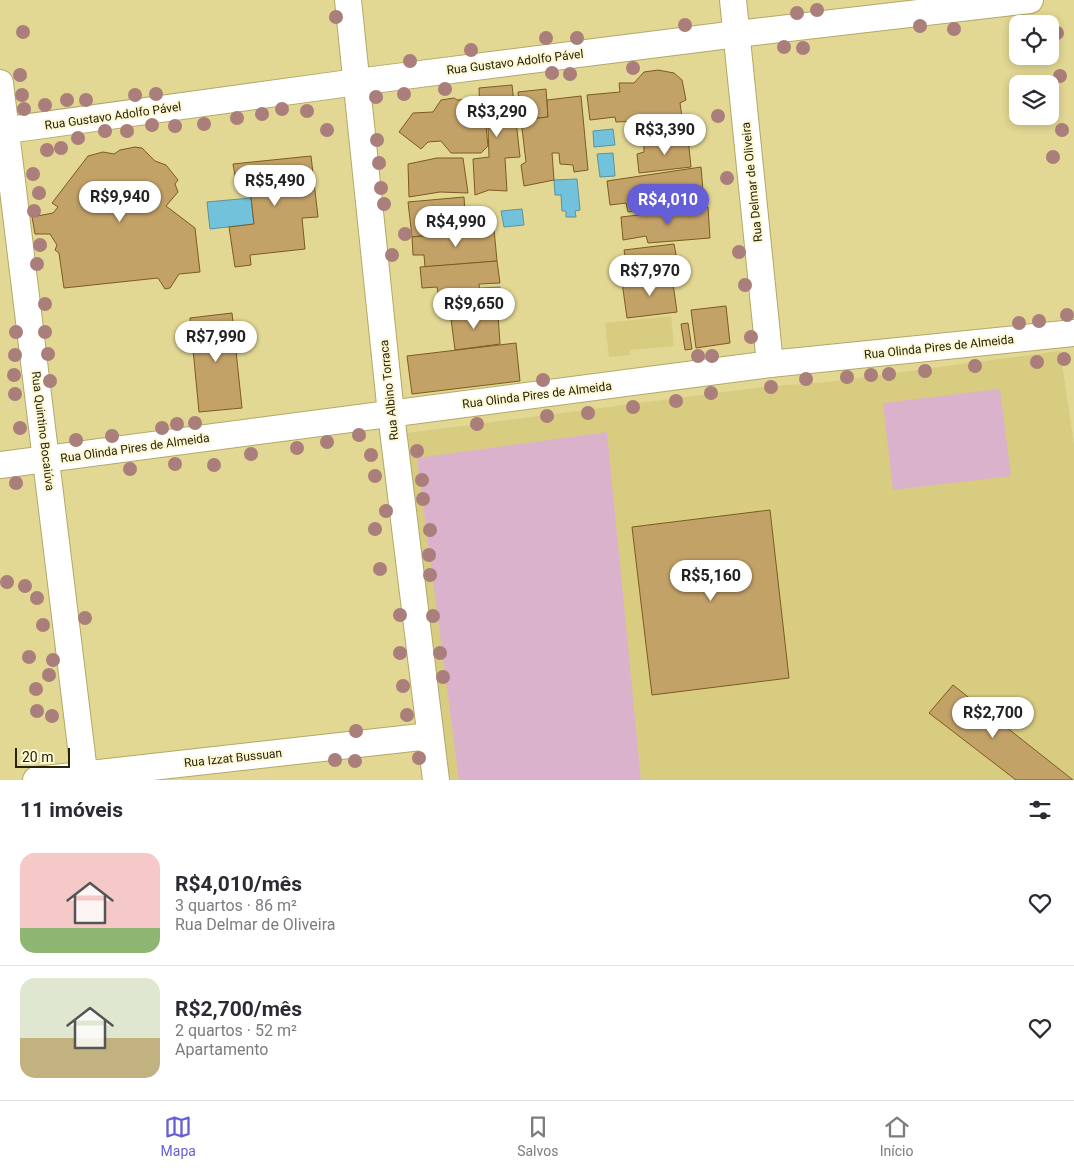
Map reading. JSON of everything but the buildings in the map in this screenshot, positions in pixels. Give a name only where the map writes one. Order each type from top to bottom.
[{"type":"street","name":"Rua Albino Torraca","points":[[348,0],[391,414],[436,780]]},
{"type":"street","name":"Rua Delmar de Oliveira","points":[[733,0],[770,364]]},
{"type":"street","name":"Rua Gustavo Adolfo Pável","points":[[2,131],[357,82],[737,34],[1030,0]]},
{"type":"street","name":"Rua Quintino Bocaiúva","points":[[0,82],[2,131],[47,460],[85,777]]},
{"type":"street","name":"Rua Olinda Pires de Almeida","points":[[0,465],[770,364],[1074,333]]},
{"type":"street","name":"Rua Izzat Bussuan","points":[[36,780],[85,777],[430,736]]},
{"type":"shaded area","points":[[671,316],[674,346],[630,350],[630,355],[609,357],[605,323]]},
{"type":"shaded area","points":[[1060,351],[1074,444],[1074,780],[449,780],[407,433],[763,387],[828,382]]},
{"type":"shaded area","points":[[1000,389],[1011,476],[893,490],[883,403]]},
{"type":"shaded area","points":[[607,432],[641,780],[459,780],[417,458]]},
{"type":"water","points":[[613,129],[615,145],[594,147],[593,131]]},
{"type":"water","points":[[613,153],[615,176],[600,177],[597,154]]},
{"type":"water","points":[[577,179],[580,210],[575,211],[576,217],[566,217],[566,211],[562,211],[561,195],[555,195],[554,180]]},
{"type":"water","points":[[251,198],[254,224],[210,229],[207,202]]},
{"type":"water","points":[[522,209],[524,225],[504,227],[501,211]]},
{"type":"water","points":[[500,287],[502,309],[482,311],[480,288]]}]
